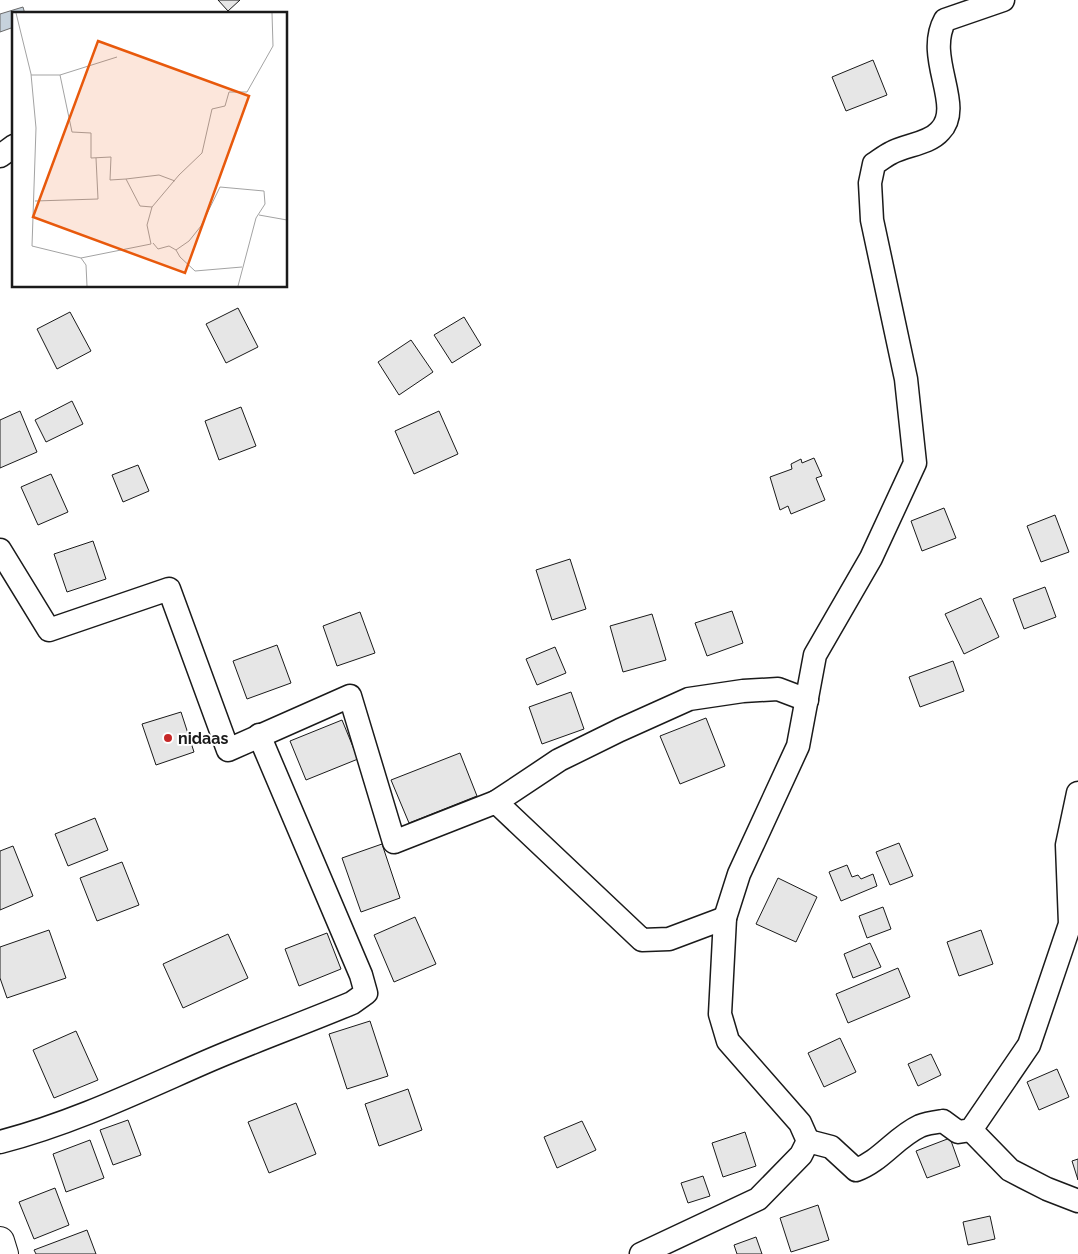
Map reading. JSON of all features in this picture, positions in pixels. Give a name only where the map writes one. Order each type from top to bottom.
[{"type":"main road","points":[[0,1241],[4,1254]]},
{"type":"street","points":[[808,1141],[800,1123],[728,1040],[720,1014],[725,918],[739,874],[798,746],[815,655],[871,558],[915,463],[906,379],[872,220],[870,183],[874,164],[891,153],[940,132],[948,118],[947,93],[937,45],[939,31],[945,20],[1003,0]]},
{"type":"street","points":[[0,156],[12,147]]},
{"type":"street","points":[[0,550],[49,630],[168,589],[228,750],[350,696],[394,842],[496,802],[560,760],[689,699],[743,691],[778,689],[807,700]]},
{"type":"street","points":[[0,1142],[28,1135],[133,1094],[352,1003],[366,993],[361,974],[314,859],[259,735]]},
{"type":"street","points":[[808,1141],[831,1147],[856,1170],[870,1165],[902,1137],[921,1125],[943,1121],[958,1132],[972,1130],[1029,1045],[1070,924],[1067,845],[1078,793]]},
{"type":"street","points":[[496,802],[642,940],[669,939],[725,918]]},
{"type":"street","points":[[972,1130],[1010,1170],[1047,1189],[1078,1201]]},
{"type":"street","points":[[641,1254],[758,1200],[801,1155],[808,1141]]},
{"type":"shaded area","points":[[23,7],[24,12],[12,12],[12,28],[0,32],[0,14]]},
{"type":"building","points":[[218,0],[240,0],[228,11]]},
{"type":"building","points":[[873,60],[887,95],[846,111],[832,77]]},
{"type":"building","points":[[238,308],[258,347],[226,363],[206,324]]},
{"type":"building","points":[[70,312],[91,351],[57,369],[37,329]]},
{"type":"building","points":[[464,317],[481,345],[452,363],[434,335]]},
{"type":"building","points":[[411,340],[433,372],[399,395],[378,362]]},
{"type":"building","points":[[72,401],[83,424],[46,442],[35,420]]},
{"type":"building","points":[[241,407],[256,446],[219,460],[205,421]]},
{"type":"building","points":[[20,411],[37,452],[0,468],[0,420]]},
{"type":"building","points":[[439,411],[458,454],[414,474],[395,431]]},
{"type":"building","points":[[814,458],[822,476],[816,478],[825,500],[791,514],[788,506],[780,510],[770,477],[792,469],[791,464],[801,459],[802,463]]},
{"type":"building","points":[[138,465],[149,491],[123,502],[112,475]]},
{"type":"building","points":[[51,474],[68,512],[38,525],[21,487]]},
{"type":"building","points":[[944,508],[956,538],[922,551],[911,521]]},
{"type":"building","points":[[1055,515],[1069,552],[1041,562],[1027,526]]},
{"type":"building","points":[[93,541],[106,579],[67,592],[54,554]]},
{"type":"building","points":[[570,559],[586,609],[552,620],[536,570]]},
{"type":"building","points":[[1045,587],[1056,617],[1024,629],[1013,599]]},
{"type":"building","points":[[981,598],[999,637],[964,654],[945,614]]},
{"type":"building","points":[[732,611],[743,643],[707,656],[695,623]]},
{"type":"building","points":[[360,612],[375,653],[337,666],[323,626]]},
{"type":"building","points":[[652,614],[666,660],[623,672],[610,626]]},
{"type":"building","points":[[277,645],[291,683],[247,699],[233,661]]},
{"type":"building","points":[[555,647],[566,673],[537,685],[526,659]]},
{"type":"building","points":[[953,661],[964,691],[920,707],[909,677]]},
{"type":"building","points":[[571,692],[584,729],[542,744],[529,707]]},
{"type":"building","name":"nidaas","points":[[181,712],[194,752],[156,765],[142,724]]},
{"type":"building","points":[[706,718],[725,766],[680,784],[660,736]]},
{"type":"building","points":[[342,720],[358,759],[306,780],[290,741]]},
{"type":"building","points":[[460,753],[477,796],[409,823],[391,780]]},
{"type":"building","points":[[95,818],[108,850],[68,866],[55,834]]},
{"type":"building","points":[[899,843],[913,876],[890,885],[876,852]]},
{"type":"building","points":[[382,844],[400,898],[361,912],[342,858]]},
{"type":"building","points":[[13,846],[33,896],[0,910],[0,851]]},
{"type":"building","points":[[122,862],[139,905],[97,921],[80,878]]},
{"type":"building","points":[[847,865],[852,877],[858,875],[861,879],[873,874],[877,886],[841,901],[829,872]]},
{"type":"building","points":[[778,878],[817,897],[796,942],[756,924]]},
{"type":"building","points":[[883,907],[891,929],[867,938],[859,916]]},
{"type":"building","points":[[415,917],[436,964],[394,982],[374,935]]},
{"type":"building","points":[[49,930],[66,978],[7,998],[0,978],[0,947]]},
{"type":"building","points":[[981,930],[993,964],[959,976],[947,942]]},
{"type":"building","points":[[327,933],[341,969],[299,986],[285,949]]},
{"type":"building","points":[[228,934],[248,978],[183,1008],[163,964]]},
{"type":"building","points":[[870,943],[881,967],[853,978],[844,954]]},
{"type":"building","points":[[898,968],[910,997],[848,1023],[836,994]]},
{"type":"building","points":[[370,1021],[388,1076],[347,1089],[329,1034]]},
{"type":"building","points":[[76,1031],[98,1080],[54,1098],[33,1050]]},
{"type":"building","points":[[840,1038],[856,1072],[824,1087],[808,1053]]},
{"type":"building","points":[[931,1054],[941,1075],[918,1086],[908,1064]]},
{"type":"building","points":[[1057,1069],[1069,1097],[1039,1110],[1027,1082]]},
{"type":"building","points":[[408,1089],[422,1130],[379,1146],[365,1104]]},
{"type":"building","points":[[296,1103],[316,1154],[269,1173],[248,1122]]},
{"type":"building","points":[[128,1120],[141,1155],[113,1165],[100,1130]]},
{"type":"building","points":[[582,1121],[596,1150],[557,1168],[544,1137]]},
{"type":"building","points":[[745,1132],[756,1166],[723,1177],[712,1143]]},
{"type":"building","points":[[950,1138],[960,1166],[927,1178],[916,1151]]},
{"type":"building","points":[[90,1140],[104,1178],[66,1192],[53,1154]]},
{"type":"building","points":[[1078,1159],[1078,1180],[1072,1161]]},
{"type":"building","points":[[703,1176],[710,1196],[688,1203],[681,1183]]},
{"type":"building","points":[[55,1188],[69,1225],[34,1239],[19,1202]]},
{"type":"building","points":[[818,1205],[829,1240],[791,1252],[780,1218]]},
{"type":"building","points":[[990,1216],[995,1239],[968,1245],[963,1222]]},
{"type":"building","points":[[87,1230],[96,1254],[36,1254],[34,1250]]},
{"type":"building","points":[[756,1237],[762,1254],[737,1254],[734,1245]]},
{"type":"place","name":"nidaas","points":[[168,738]]}]
